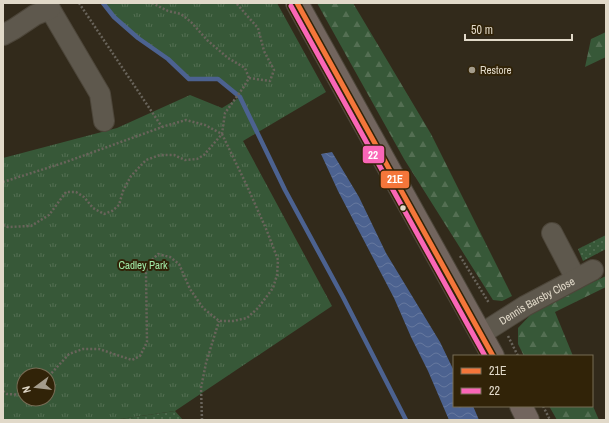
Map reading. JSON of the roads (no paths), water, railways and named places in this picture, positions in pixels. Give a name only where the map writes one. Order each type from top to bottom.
[{"type":"main road","points":[[297,3],[492,355]]},
{"type":"main road","points":[[522,407],[528,420]]},
{"type":"street","points":[[3,35],[49,6],[100,94],[104,121]]},
{"type":"street","name":"Dennis Barsby Close","points":[[481,334],[524,306],[584,274],[552,233]]},
{"type":"water","points":[[332,152],[359,197],[386,253],[440,342],[453,369],[453,407],[473,407],[479,420],[449,420],[394,298],[338,191],[321,154]]},
{"type":"waterway","points":[[103,3],[114,17],[138,38],[168,59],[189,79],[218,79],[240,97],[285,190],[343,297],[406,420]]},
{"type":"place","name":"Restore","points":[[472,70]]},
{"type":"park label","name":"Cadley Park","points":[[143,265]]}]
